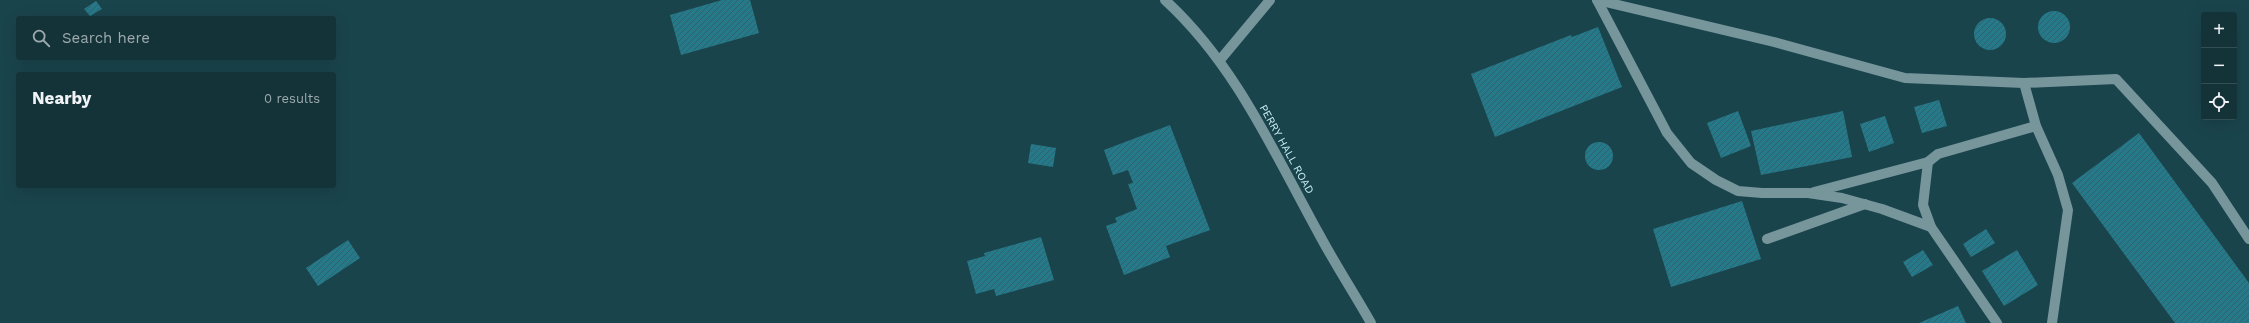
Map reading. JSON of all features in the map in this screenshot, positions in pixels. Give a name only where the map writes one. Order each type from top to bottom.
[{"type":"street","name":"PERRY HALL ROAD","points":[[1165,0],[1182,15],[1220,60],[1242,92],[1278,156],[1319,235],[1371,323]]},
{"type":"street","points":[[1220,60],[1270,0]]},
{"type":"street","points":[[1597,0],[1774,42],[1905,78],[2024,83],[2116,79],[2212,183],[2249,239]]},
{"type":"street","points":[[1597,0],[1667,133],[1691,163],[1716,180],[1738,190],[1762,193],[1808,193],[1842,198],[1865,204],[1931,227]]},
{"type":"street","points":[[2024,83],[2036,126],[2058,175],[2068,210],[2052,323]]},
{"type":"street","points":[[1808,193],[1928,162],[1938,154],[2036,126]]},
{"type":"street","points":[[1928,162],[1923,205],[1931,227],[1997,323]]},
{"type":"street","points":[[1767,239],[1865,204]]},
{"type":"building","points":[[722,0],[750,0],[759,33],[681,55],[670,15]]},
{"type":"building","points":[[96,1],[102,9],[90,16],[84,9]]},
{"type":"building","points":[[2051,11],[2057,11],[2067,18],[2070,27],[2069,33],[2063,40],[2057,43],[2051,43],[2041,36],[2038,30],[2038,24],[2045,14]]},
{"type":"building","points":[[1987,18],[1993,18],[2003,25],[2006,34],[2005,40],[1999,47],[1993,50],[1987,50],[1977,43],[1974,37],[1974,31],[1981,21]]},
{"type":"building","points":[[1598,27],[1622,87],[1495,137],[1471,74],[1571,35],[1572,37]]},
{"type":"building","points":[[1939,100],[1947,126],[1922,133],[1914,107]]},
{"type":"building","points":[[1738,111],[1751,146],[1721,158],[1707,123]]},
{"type":"building","points":[[1843,111],[1852,157],[1761,175],[1751,131]]},
{"type":"building","points":[[1885,116],[1894,143],[1869,152],[1860,124]]},
{"type":"building","points":[[1170,125],[1210,230],[1166,246],[1170,257],[1124,275],[1106,226],[1117,222],[1115,218],[1137,209],[1128,184],[1133,183],[1128,170],[1113,175],[1104,150]]},
{"type":"building","points":[[2139,133],[2249,283],[2249,323],[2175,323],[2072,183]]},
{"type":"building","points":[[1599,142],[1609,146],[1613,156],[1609,166],[1599,170],[1589,166],[1585,156],[1589,146]]},
{"type":"building","points":[[1031,144],[1056,148],[1053,167],[1028,163]]},
{"type":"building","points":[[1742,201],[1761,259],[1671,287],[1653,229]]},
{"type":"building","points":[[1986,229],[1995,243],[1971,257],[1963,244]]},
{"type":"building","points":[[1041,237],[1054,280],[996,296],[994,289],[976,294],[967,261],[985,256],[984,253]]},
{"type":"building","points":[[348,240],[360,258],[318,286],[306,268]]},
{"type":"building","points":[[1923,250],[1933,265],[1912,277],[1903,262]]},
{"type":"building","points":[[2017,250],[2038,285],[2004,306],[1982,271]]},
{"type":"building","points":[[1958,306],[1966,323],[1919,323]]}]
